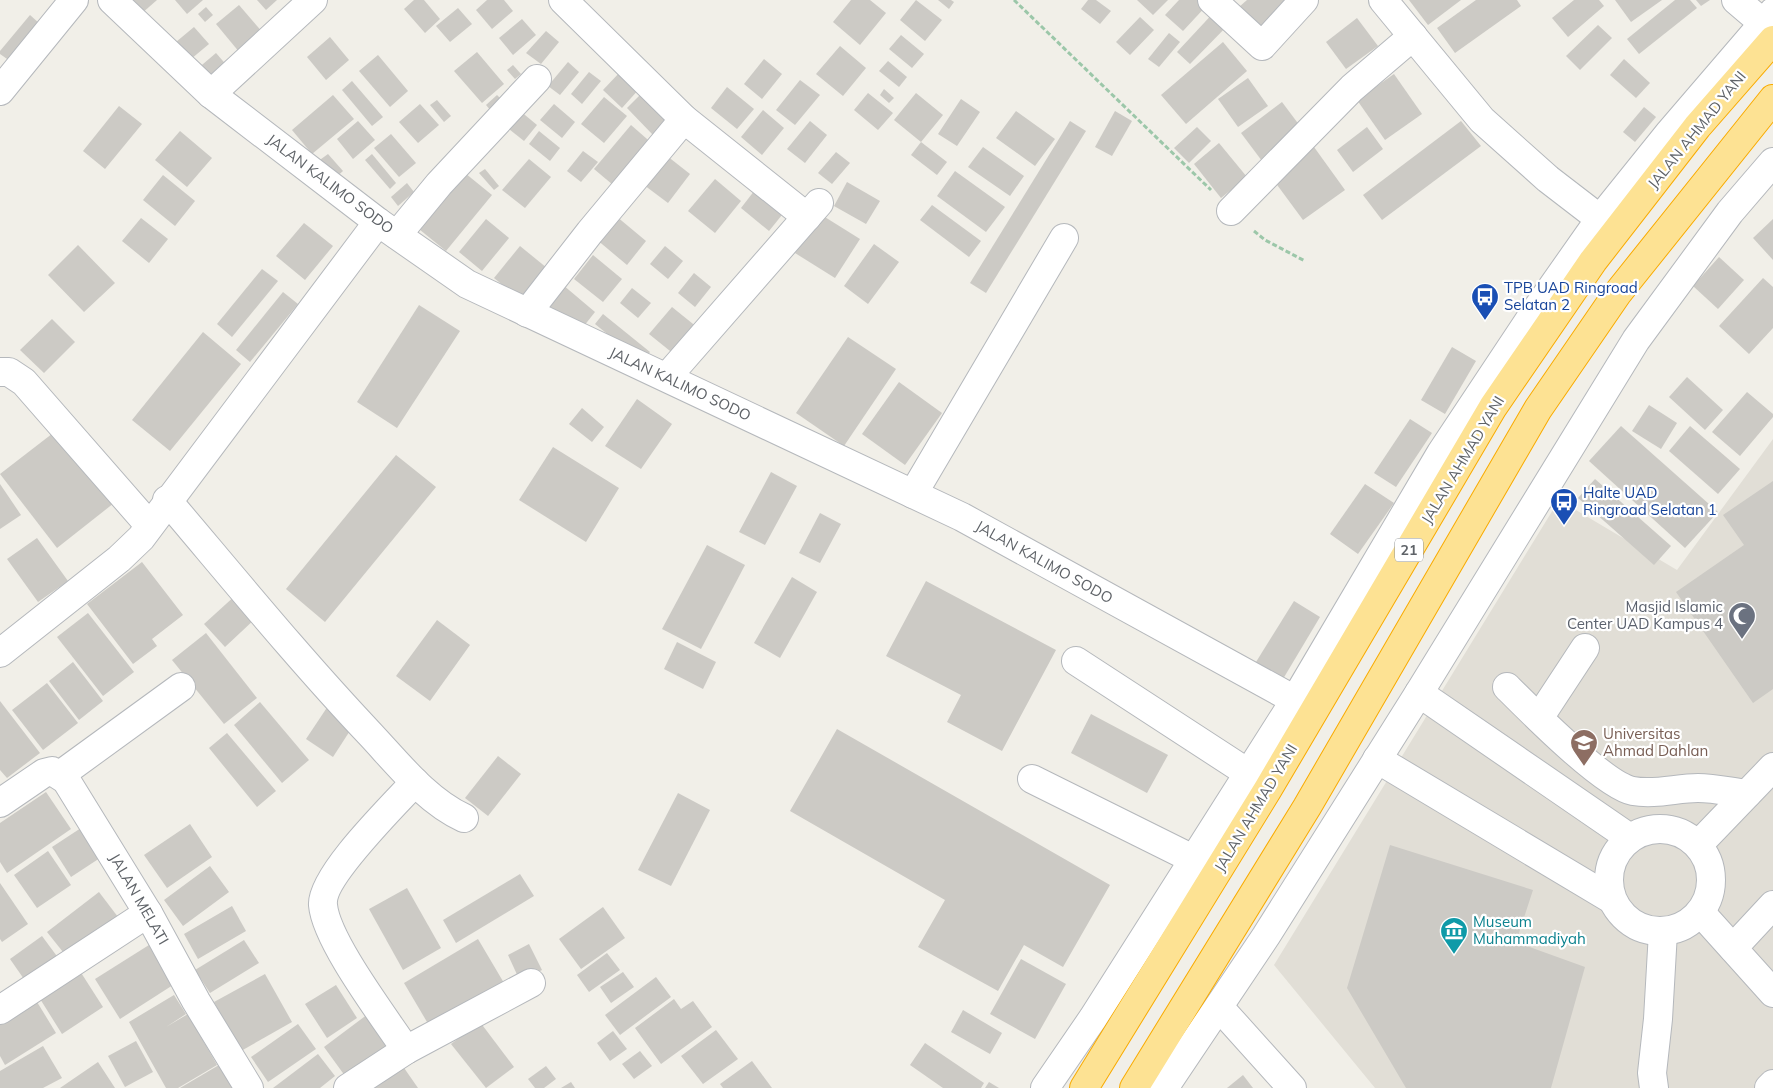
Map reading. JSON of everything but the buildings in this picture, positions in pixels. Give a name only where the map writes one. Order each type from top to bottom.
[{"type":"highway","name":"JALAN AHMAD YANI","points":[[1084,1088],[1258,781],[1493,407],[1593,261],[1697,127],[1770,25]]},
{"type":"highway","points":[[1134,1088],[1307,807],[1538,409],[1617,294],[1773,99]]},
{"type":"highway","points":[[1258,781],[1307,807]]},
{"type":"street","points":[[0,91],[74,0]]},
{"type":"street","name":"JALAN KALIMO SODO","points":[[112,0],[211,94],[388,228],[468,284],[962,517],[1294,700]]},
{"type":"street","points":[[211,94],[312,0]]},
{"type":"street","points":[[563,0],[684,119],[813,210],[667,378]]},
{"type":"street","points":[[1212,0],[1262,46],[1304,0]]},
{"type":"street","points":[[1383,0],[1482,120],[1548,179],[1600,219]]},
{"type":"street","points":[[1044,1088],[1093,1018],[1193,859],[1258,781],[1294,700],[1440,453],[1536,310],[1600,219],[1670,132],[1770,25],[1736,0]]},
{"type":"street","points":[[1231,211],[1352,88],[1413,36]]},
{"type":"street","points":[[0,652],[119,559],[145,531],[167,500],[388,228],[439,184],[537,79]]},
{"type":"street","points":[[527,313],[590,232],[684,119]]},
{"type":"street","points":[[1164,1088],[1219,1007],[1419,693],[1636,340],[1730,212],[1773,162]]},
{"type":"street","points":[[913,494],[1064,238]]},
{"type":"street","points":[[0,372],[9,372],[24,382],[145,531]]},
{"type":"street","points":[[167,500],[340,702],[415,782],[451,812],[464,818]]},
{"type":"street","points":[[1539,718],[1585,648]]},
{"type":"street","points":[[1076,661],[1258,781]]},
{"type":"street","points":[[0,803],[44,772],[52,771],[60,775],[181,687]]},
{"type":"street","points":[[1508,687],[1539,718],[1612,781],[1632,791],[1649,792],[1699,788],[1747,794]]},
{"type":"street","points":[[1419,693],[1630,838]]},
{"type":"street","points":[[1377,758],[1612,899]]},
{"type":"street","points":[[1698,845],[1773,767]]},
{"type":"street","name":"JALAN MELATI","points":[[60,775],[69,784],[148,913],[196,1001],[249,1088]]},
{"type":"street","points":[[1032,779],[1193,859]]},
{"type":"street","points":[[406,1050],[346,958],[331,928],[322,904],[331,878],[415,782]]},
{"type":"street","points":[[1658,828],[1673,830],[1687,836],[1698,845],[1707,859],[1711,874],[1710,891],[1702,914],[1680,928],[1663,932],[1647,930],[1632,924],[1620,913],[1612,899],[1608,882],[1610,866],[1618,850],[1630,838],[1644,831],[1658,828]]},
{"type":"street","points":[[1733,948],[1773,905]]},
{"type":"street","points":[[0,1010],[148,913]]},
{"type":"street","points":[[1702,914],[1733,948],[1768,978]]},
{"type":"street","points":[[1654,1088],[1652,1072],[1658,1019],[1663,932]]},
{"type":"street","points":[[348,1088],[406,1050],[532,983]]},
{"type":"street","points":[[1219,1007],[1292,1088]]},
{"type":"street","points":[[1769,1088],[1773,1084]]},
{"type":"path","points":[[1014,0],[1231,211],[1265,240],[1305,261]]},
{"type":"shaded area","name":"Universitas Ahmad Dahlan","points":[[1773,439],[1773,1088],[1375,1088],[1274,965],[1559,500],[1677,570]]},
{"type":"place","name":"TPB UAD Ringroad Selatan 2","points":[[1485,321]]},
{"type":"place","name":"Halte UAD Ringroad Selatan 1","points":[[1564,526]]},
{"type":"place","name":"Masjid Islamic Center UAD Kampus 4","points":[[1742,640]]},
{"type":"place","name":"Universitas Ahmad Dahlan","points":[[1584,767]]},
{"type":"place","name":"Museum Muhammadiyah","points":[[1454,955]]}]
